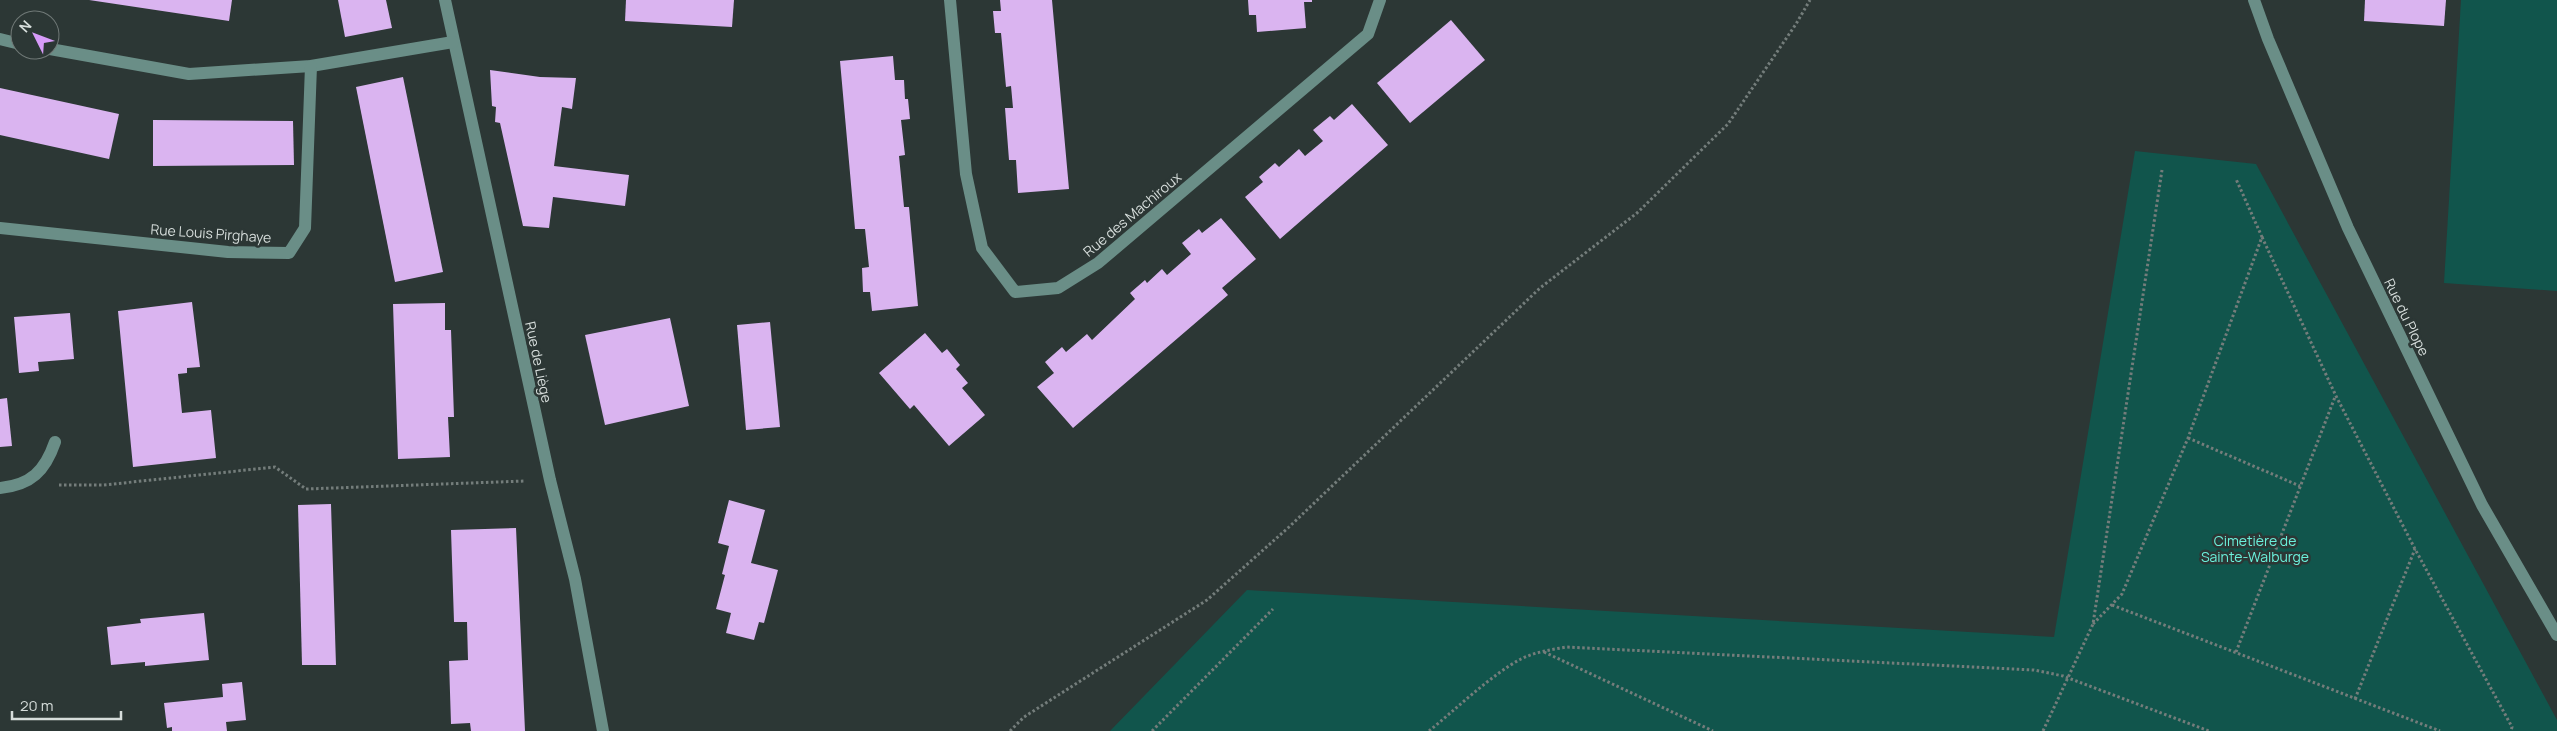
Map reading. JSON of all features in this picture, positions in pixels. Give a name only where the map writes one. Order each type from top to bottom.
[{"type":"street","name":"Rue de Liège","points":[[445,0],[550,480],[575,579],[603,731]]},
{"type":"street","name":"Rue des Machiroux","points":[[950,0],[966,174],[982,248],[1016,292],[1058,288],[1098,263],[1368,34],[1380,0]]},
{"type":"street","name":"Rue du Plope","points":[[2254,0],[2268,40],[2348,228],[2482,505],[2557,635]]},
{"type":"street","points":[[60,51],[188,74],[312,66],[453,42]]},
{"type":"street","name":"Rue Louis Pirghaye","points":[[0,228],[228,252],[289,253],[305,228],[312,66]]},
{"type":"street","points":[[0,488],[16,487],[29,481],[42,468],[50,456],[55,442]]},
{"type":"path","points":[[1010,731],[1024,717],[1207,600],[1289,527],[1540,288],[1637,213],[1728,124],[1796,24],[1810,0]]},
{"type":"path","points":[[2043,731],[2069,679],[2093,624],[2162,170]]},
{"type":"path","points":[[2236,179],[2336,396],[2415,549],[2512,726],[2512,731]]},
{"type":"path","points":[[2093,624],[2122,594],[2188,438],[2262,237]]},
{"type":"path","points":[[2236,652],[2336,396]]},
{"type":"path","points":[[2188,438],[2300,486]]},
{"type":"path","points":[[29,481],[64,486],[104,485],[275,467],[306,489],[550,480]]},
{"type":"path","points":[[2355,699],[2415,549]]},
{"type":"path","points":[[2112,605],[2440,731]]},
{"type":"path","points":[[1152,731],[1273,609]]},
{"type":"path","points":[[1429,731],[1475,692],[1520,660],[1542,651],[1566,647],[2034,670],[2069,679],[2209,731]]},
{"type":"path","points":[[1542,651],[1713,731]]},
{"type":"path","points":[[1429,731],[1436,731]]},
{"type":"green space","points":[[2461,0],[2557,0],[2557,291],[2444,283]]},
{"type":"green space","name":"Cimetière de Sainte-Walburge","points":[[2135,151],[2256,164],[2557,720],[2557,731],[1110,731],[1247,590],[2054,637]]},
{"type":"building","points":[[89,0],[232,0],[229,21]]},
{"type":"building","points":[[338,0],[386,0],[392,28],[345,37]]},
{"type":"building","points":[[626,0],[734,0],[732,27],[625,21]]},
{"type":"building","points":[[1000,0],[1052,0],[1069,189],[1018,193],[1016,160],[1009,160],[1005,108],[1013,108],[1011,86],[1006,87],[1001,33],[995,33],[993,11],[1001,11]]},
{"type":"building","points":[[1248,0],[1312,0],[1312,2],[1304,2],[1306,28],[1257,32],[1256,15],[1249,15]]},
{"type":"building","points":[[2365,0],[2446,0],[2444,26],[2364,21]]},
{"type":"building","points":[[1451,20],[1485,60],[1410,123],[1377,83]]},
{"type":"building","points":[[893,56],[895,80],[904,80],[905,99],[908,99],[910,119],[901,120],[905,155],[899,156],[904,207],[909,207],[918,306],[872,311],[870,292],[863,292],[862,268],[869,267],[865,229],[855,229],[840,61]]},
{"type":"building","points":[[490,70],[540,77],[576,78],[572,109],[562,107],[554,166],[629,175],[625,206],[553,197],[549,228],[523,226],[500,123],[495,122],[496,107],[492,106]]},
{"type":"building","points":[[403,77],[443,272],[395,282],[356,87]]},
{"type":"building","points":[[0,88],[119,114],[109,159],[0,135]]},
{"type":"building","points":[[1352,104],[1388,145],[1280,239],[1245,197],[1263,182],[1259,177],[1275,163],[1279,167],[1299,149],[1305,156],[1323,141],[1313,130],[1330,116],[1334,120]]},
{"type":"building","points":[[153,120],[293,121],[294,165],[153,166]]},
{"type":"building","points":[[1221,218],[1256,259],[1222,288],[1228,295],[1073,428],[1037,387],[1054,373],[1045,362],[1062,347],[1066,352],[1087,334],[1092,340],[1135,299],[1130,293],[1145,280],[1147,283],[1162,269],[1167,275],[1191,254],[1182,243],[1199,229],[1202,233]]},
{"type":"building","points":[[192,302],[200,367],[187,368],[187,373],[178,374],[182,413],[211,410],[216,458],[133,467],[118,311]]},
{"type":"building","points":[[445,303],[445,330],[451,330],[454,417],[448,417],[450,457],[398,459],[393,304]]},
{"type":"building","points":[[70,313],[74,359],[38,362],[39,371],[19,373],[14,317]]},
{"type":"building","points":[[670,318],[689,406],[605,425],[585,335]]},
{"type":"building","points":[[770,322],[780,427],[746,430],[737,325]]},
{"type":"building","points":[[925,333],[942,353],[947,349],[960,365],[956,369],[968,383],[962,388],[985,415],[949,446],[914,405],[910,409],[879,373]]},
{"type":"building","points":[[7,398],[12,446],[0,447],[0,399]]},
{"type":"building","points":[[729,500],[765,510],[751,563],[778,570],[764,623],[759,622],[754,640],[726,633],[731,613],[716,609],[725,575],[722,574],[729,546],[718,543]]},
{"type":"building","points":[[331,504],[336,665],[302,665],[298,505]]},
{"type":"building","points":[[516,528],[525,731],[471,731],[470,723],[451,724],[449,661],[468,660],[467,622],[454,622],[451,530]]},
{"type":"building","points":[[204,613],[209,660],[145,666],[145,662],[111,665],[107,627],[141,623],[140,619]]},
{"type":"building","points":[[242,682],[246,720],[226,722],[227,731],[172,731],[172,727],[167,728],[164,703],[223,697],[222,684]]}]
